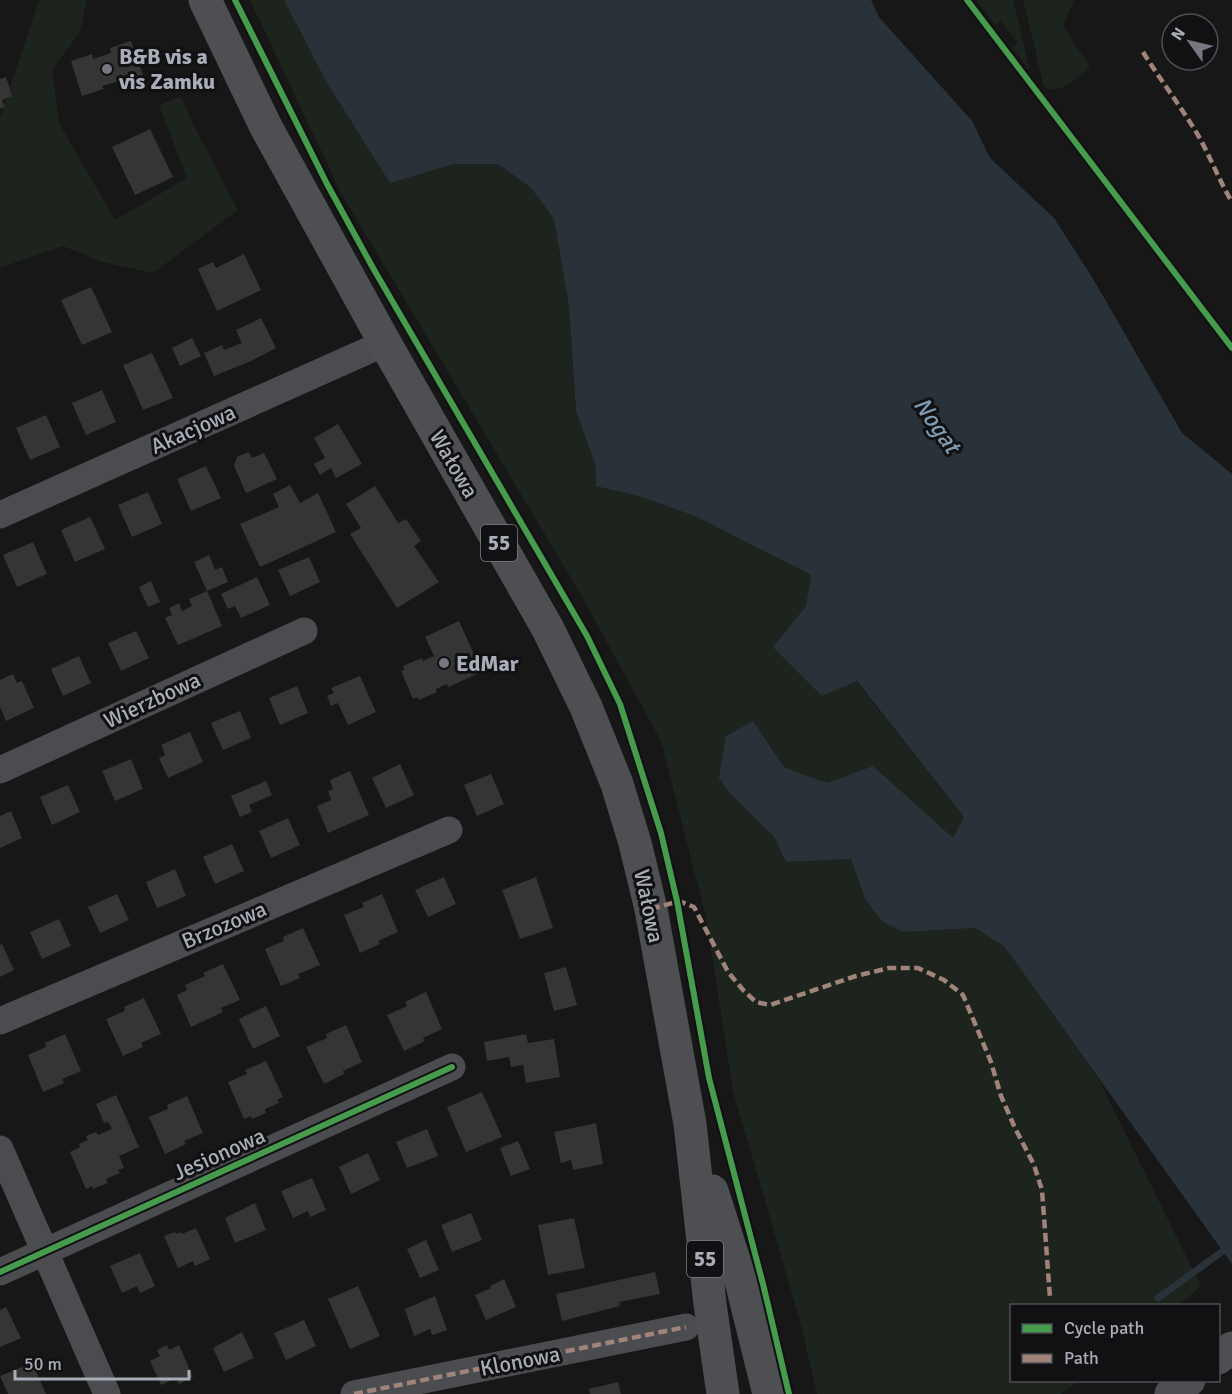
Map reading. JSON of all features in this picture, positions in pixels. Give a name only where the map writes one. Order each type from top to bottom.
[{"type":"main road","name":"Wałowa","points":[[205,0],[266,127],[385,343],[548,629],[586,706],[616,784],[635,843],[651,909],[690,1124],[710,1304],[723,1394]]},
{"type":"main road","name":"Wałowa","points":[[690,1124],[742,1285],[769,1394]]},
{"type":"main road","points":[[1220,1356],[1232,1347]]},
{"type":"main road","points":[[1171,1394],[1186,1382]]},
{"type":"street","name":"Akacjowa","points":[[0,515],[385,343]]},
{"type":"street","name":"Wierzbowa","points":[[0,770],[304,631]]},
{"type":"street","name":"Brzozowa","points":[[0,1021],[449,830]]},
{"type":"street","name":"Jesionowa","points":[[0,1272],[452,1067]]},
{"type":"street","points":[[0,1149],[107,1394]]},
{"type":"street","name":"Klonowa","points":[[354,1394],[686,1327]]},
{"type":"shaded area","points":[[39,0],[87,0],[80,32],[52,70],[59,123],[115,220],[187,178],[159,105],[181,97],[238,210],[153,273],[102,262],[63,246],[0,268],[0,118]]},
{"type":"shaded area","points":[[250,0],[284,0],[390,183],[454,164],[498,164],[531,188],[554,219],[569,306],[576,411],[595,463],[596,485],[639,496],[697,517],[811,575],[806,606],[773,647],[856,681],[964,817],[953,839],[873,766],[827,783],[784,767],[753,721],[730,793],[774,837],[786,862],[851,859],[865,899],[904,932],[975,928],[1004,946],[1098,1078],[1201,1286],[1180,1304],[1010,1304],[1010,1382],[1078,1382],[1061,1394],[817,1394],[800,1321],[733,1091],[706,917],[661,741],[580,593],[341,193]]},
{"type":"shaded area","points":[[976,0],[1013,0],[1030,71],[1012,48],[1018,43],[1001,21],[995,25]]},
{"type":"shaded area","points":[[1023,0],[1074,0],[1063,26],[1090,67],[1063,87],[1051,89],[1044,87]]},
{"type":"water","name":"Nogat","points":[[284,0],[871,0],[879,17],[972,121],[990,158],[1054,218],[1092,277],[1182,433],[1232,474],[1232,1264],[1004,946],[975,928],[904,932],[883,922],[865,899],[851,859],[786,862],[774,837],[730,793],[719,778],[726,736],[753,721],[784,767],[827,783],[873,766],[953,838],[964,817],[857,681],[822,696],[773,647],[806,606],[811,575],[697,517],[639,496],[596,486],[595,463],[576,411],[569,306],[554,219],[531,188],[498,164],[454,164],[390,183],[326,81]]},
{"type":"building","name":"B&B vis a vis Zamku","points":[[131,41],[143,75],[121,83],[120,81],[102,86],[104,89],[82,96],[71,61],[92,54],[93,59],[111,53],[110,48]]},
{"type":"building","points":[[6,77],[12,96],[2,100],[5,107],[0,109],[0,79]]},
{"type":"building","points":[[150,129],[173,177],[135,195],[112,147]]},
{"type":"building","points":[[244,254],[261,290],[217,311],[198,269],[213,262],[216,268]]},
{"type":"building","points":[[91,287],[112,332],[82,345],[61,300]]},
{"type":"building","points":[[261,318],[276,348],[214,376],[204,353],[222,345],[224,350],[242,343],[236,330]]},
{"type":"building","points":[[192,338],[201,356],[180,366],[172,348]]},
{"type":"building","points":[[152,353],[173,398],[143,410],[123,365]]},
{"type":"building","points":[[102,390],[116,422],[86,435],[72,403]]},
{"type":"building","points":[[46,415],[60,447],[30,460],[16,428]]},
{"type":"building","points":[[338,424],[362,464],[336,478],[331,468],[320,475],[314,464],[325,458],[314,438]]},
{"type":"building","points":[[249,452],[252,458],[264,453],[277,479],[246,493],[234,466],[237,457]]},
{"type":"building","points":[[206,466],[221,498],[191,511],[177,479]]},
{"type":"building","points":[[290,485],[300,503],[318,493],[336,532],[260,567],[240,524],[279,507],[273,494]]},
{"type":"building","points":[[375,486],[398,523],[406,519],[421,541],[414,546],[439,582],[397,608],[350,534],[361,528],[346,504]]},
{"type":"building","points":[[148,492],[162,524],[132,537],[118,505]]},
{"type":"building","points":[[90,517],[105,549],[75,562],[61,530]]},
{"type":"building","points":[[33,542],[47,574],[17,587],[3,555]]},
{"type":"building","points":[[209,555],[215,570],[222,567],[228,582],[207,591],[194,562]]},
{"type":"building","points":[[309,557],[320,582],[290,596],[278,570]]},
{"type":"building","points":[[257,577],[270,605],[241,618],[235,606],[228,609],[221,594]]},
{"type":"building","points":[[151,581],[160,602],[148,607],[139,587]]},
{"type":"building","points":[[207,591],[222,626],[178,645],[165,618],[172,615],[169,608],[179,603],[182,611],[192,606],[189,599]]},
{"type":"building","name":"EdMar","points":[[459,621],[482,672],[448,687],[447,684],[436,689],[437,692],[419,700],[417,697],[413,699],[401,671],[404,670],[403,666],[434,656],[425,637]]},
{"type":"building","points":[[136,631],[149,658],[121,671],[108,643]]},
{"type":"building","points":[[79,656],[91,683],[63,696],[51,669]]},
{"type":"building","points":[[13,674],[17,683],[22,681],[34,708],[6,721],[0,707],[0,680]]},
{"type":"building","points":[[360,676],[376,712],[348,725],[338,703],[331,706],[327,696],[334,693],[331,688]]},
{"type":"building","points":[[297,686],[308,713],[280,725],[269,698]]},
{"type":"building","points":[[240,711],[251,738],[223,750],[211,723]]},
{"type":"building","points":[[190,732],[203,762],[168,778],[159,758],[165,755],[161,745]]},
{"type":"building","points":[[131,759],[143,789],[115,801],[102,771]]},
{"type":"building","points":[[400,764],[414,795],[386,808],[372,778]]},
{"type":"building","points":[[350,771],[369,815],[328,833],[317,806],[331,800],[328,791],[333,789],[330,780]]},
{"type":"building","points":[[491,774],[504,804],[477,816],[464,785]]},
{"type":"building","points":[[266,781],[272,795],[249,805],[252,812],[240,817],[231,796]]},
{"type":"building","points":[[68,785],[80,812],[52,825],[40,797]]},
{"type":"building","points":[[11,811],[22,838],[0,848],[0,816]]},
{"type":"building","points":[[288,818],[300,845],[271,858],[259,831]]},
{"type":"building","points":[[232,844],[244,871],[215,884],[203,857]]},
{"type":"building","points":[[175,869],[186,896],[157,908],[146,882]]},
{"type":"building","points":[[444,877],[456,904],[428,917],[415,890]]},
{"type":"building","points":[[536,877],[553,928],[520,939],[502,890]]},
{"type":"building","points":[[117,894],[129,920],[100,933],[88,907]]},
{"type":"building","points":[[382,894],[398,932],[360,953],[344,915],[364,907],[362,903]]},
{"type":"building","points":[[59,919],[71,946],[42,959],[30,932]]},
{"type":"building","points":[[303,928],[320,965],[298,974],[300,978],[281,986],[265,949],[284,941],[283,937]]},
{"type":"building","points":[[2,944],[14,970],[0,977],[0,945]]},
{"type":"building","points":[[223,964],[240,1000],[221,1008],[223,1012],[191,1027],[177,995],[187,990],[185,985]]},
{"type":"building","points":[[566,967],[577,1005],[554,1011],[544,973]]},
{"type":"building","points":[[426,992],[442,1029],[423,1038],[425,1041],[404,1051],[387,1015],[407,1006],[405,1002]]},
{"type":"building","points":[[144,998],[161,1034],[141,1043],[143,1047],[123,1056],[106,1019],[125,1011],[124,1007]]},
{"type":"building","points":[[266,1006],[280,1036],[253,1049],[239,1019]]},
{"type":"building","points":[[346,1025],[362,1062],[324,1084],[306,1047],[327,1038],[326,1034]]},
{"type":"building","points":[[65,1034],[81,1071],[62,1079],[64,1083],[43,1092],[28,1055],[46,1047],[45,1043]]},
{"type":"building","points":[[526,1034],[528,1043],[554,1039],[560,1077],[526,1083],[523,1065],[511,1067],[509,1057],[487,1061],[484,1042]]},
{"type":"building","points":[[266,1061],[283,1097],[277,1100],[279,1103],[265,1109],[266,1113],[252,1119],[251,1116],[244,1119],[228,1082],[247,1074],[245,1070]]},
{"type":"building","points":[[482,1092],[502,1137],[466,1152],[447,1107]]},
{"type":"building","points":[[116,1095],[139,1147],[119,1156],[124,1168],[118,1170],[120,1173],[106,1179],[108,1183],[93,1189],[92,1186],[86,1189],[70,1152],[88,1140],[86,1136],[96,1132],[98,1135],[112,1129],[108,1122],[104,1123],[96,1104]]},
{"type":"building","points":[[187,1096],[203,1133],[184,1141],[186,1144],[165,1154],[149,1117],[168,1109],[167,1105]]},
{"type":"building","points":[[596,1123],[603,1164],[573,1170],[571,1160],[561,1163],[554,1132]]},
{"type":"building","points":[[427,1129],[438,1156],[407,1168],[396,1142]]},
{"type":"building","points":[[518,1141],[530,1169],[511,1176],[500,1148]]},
{"type":"building","points":[[368,1153],[380,1180],[351,1194],[339,1167]]},
{"type":"building","points":[[312,1178],[326,1210],[310,1217],[308,1211],[293,1218],[281,1191]]},
{"type":"building","points":[[255,1203],[266,1230],[235,1243],[225,1218]]},
{"type":"building","points":[[471,1213],[482,1240],[452,1252],[441,1225]]},
{"type":"building","points":[[574,1218],[585,1268],[548,1275],[538,1225]]},
{"type":"building","points":[[196,1228],[210,1259],[195,1266],[193,1261],[178,1268],[164,1236],[175,1232],[182,1234]]},
{"type":"building","points":[[426,1240],[439,1270],[420,1278],[407,1249]]},
{"type":"building","points":[[140,1253],[155,1286],[140,1293],[137,1286],[122,1293],[110,1266]]},
{"type":"building","points":[[655,1272],[660,1294],[619,1302],[620,1306],[562,1321],[556,1294]]},
{"type":"building","points":[[504,1279],[516,1307],[486,1320],[475,1295]]},
{"type":"building","points":[[358,1286],[380,1336],[350,1349],[328,1299]]},
{"type":"building","points":[[435,1296],[447,1330],[432,1335],[430,1329],[414,1336],[405,1309]]},
{"type":"building","points":[[6,1307],[21,1338],[0,1347],[0,1310]]},
{"type":"building","points":[[304,1320],[316,1346],[286,1360],[274,1333]]},
{"type":"building","points":[[242,1332],[254,1358],[224,1372],[213,1348]]},
{"type":"building","points":[[167,1345],[169,1350],[179,1345],[193,1377],[179,1384],[176,1378],[161,1385],[150,1361],[160,1356],[157,1350]]},
{"type":"building","points":[[32,1363],[46,1394],[8,1394],[0,1376]]},
{"type":"building","points":[[618,1382],[621,1394],[590,1394],[589,1389]]},
{"type":"waterway","points":[[1158,1298],[1223,1251]]},
{"type":"marked path","points":[[1143,52],[1187,117],[1232,202]]},
{"type":"marked path","points":[[651,909],[679,901],[694,907],[728,972],[756,1002],[770,1005],[856,976],[889,968],[918,968],[944,980],[963,995],[991,1062],[1001,1096],[1034,1165],[1042,1190],[1050,1298]]},
{"type":"marked path","points":[[354,1394],[686,1327]]},
{"type":"cycle path","points":[[235,0],[327,184],[373,268],[587,636],[620,704],[661,833],[677,901],[709,1078],[789,1394]]},
{"type":"cycle path","points":[[967,0],[1232,348]]},
{"type":"cycle path","points":[[0,1272],[452,1067]]},
{"type":"place","name":"B&B vis a vis Zamku","points":[[107,69]]},
{"type":"place","name":"EdMar","points":[[444,663]]}]
